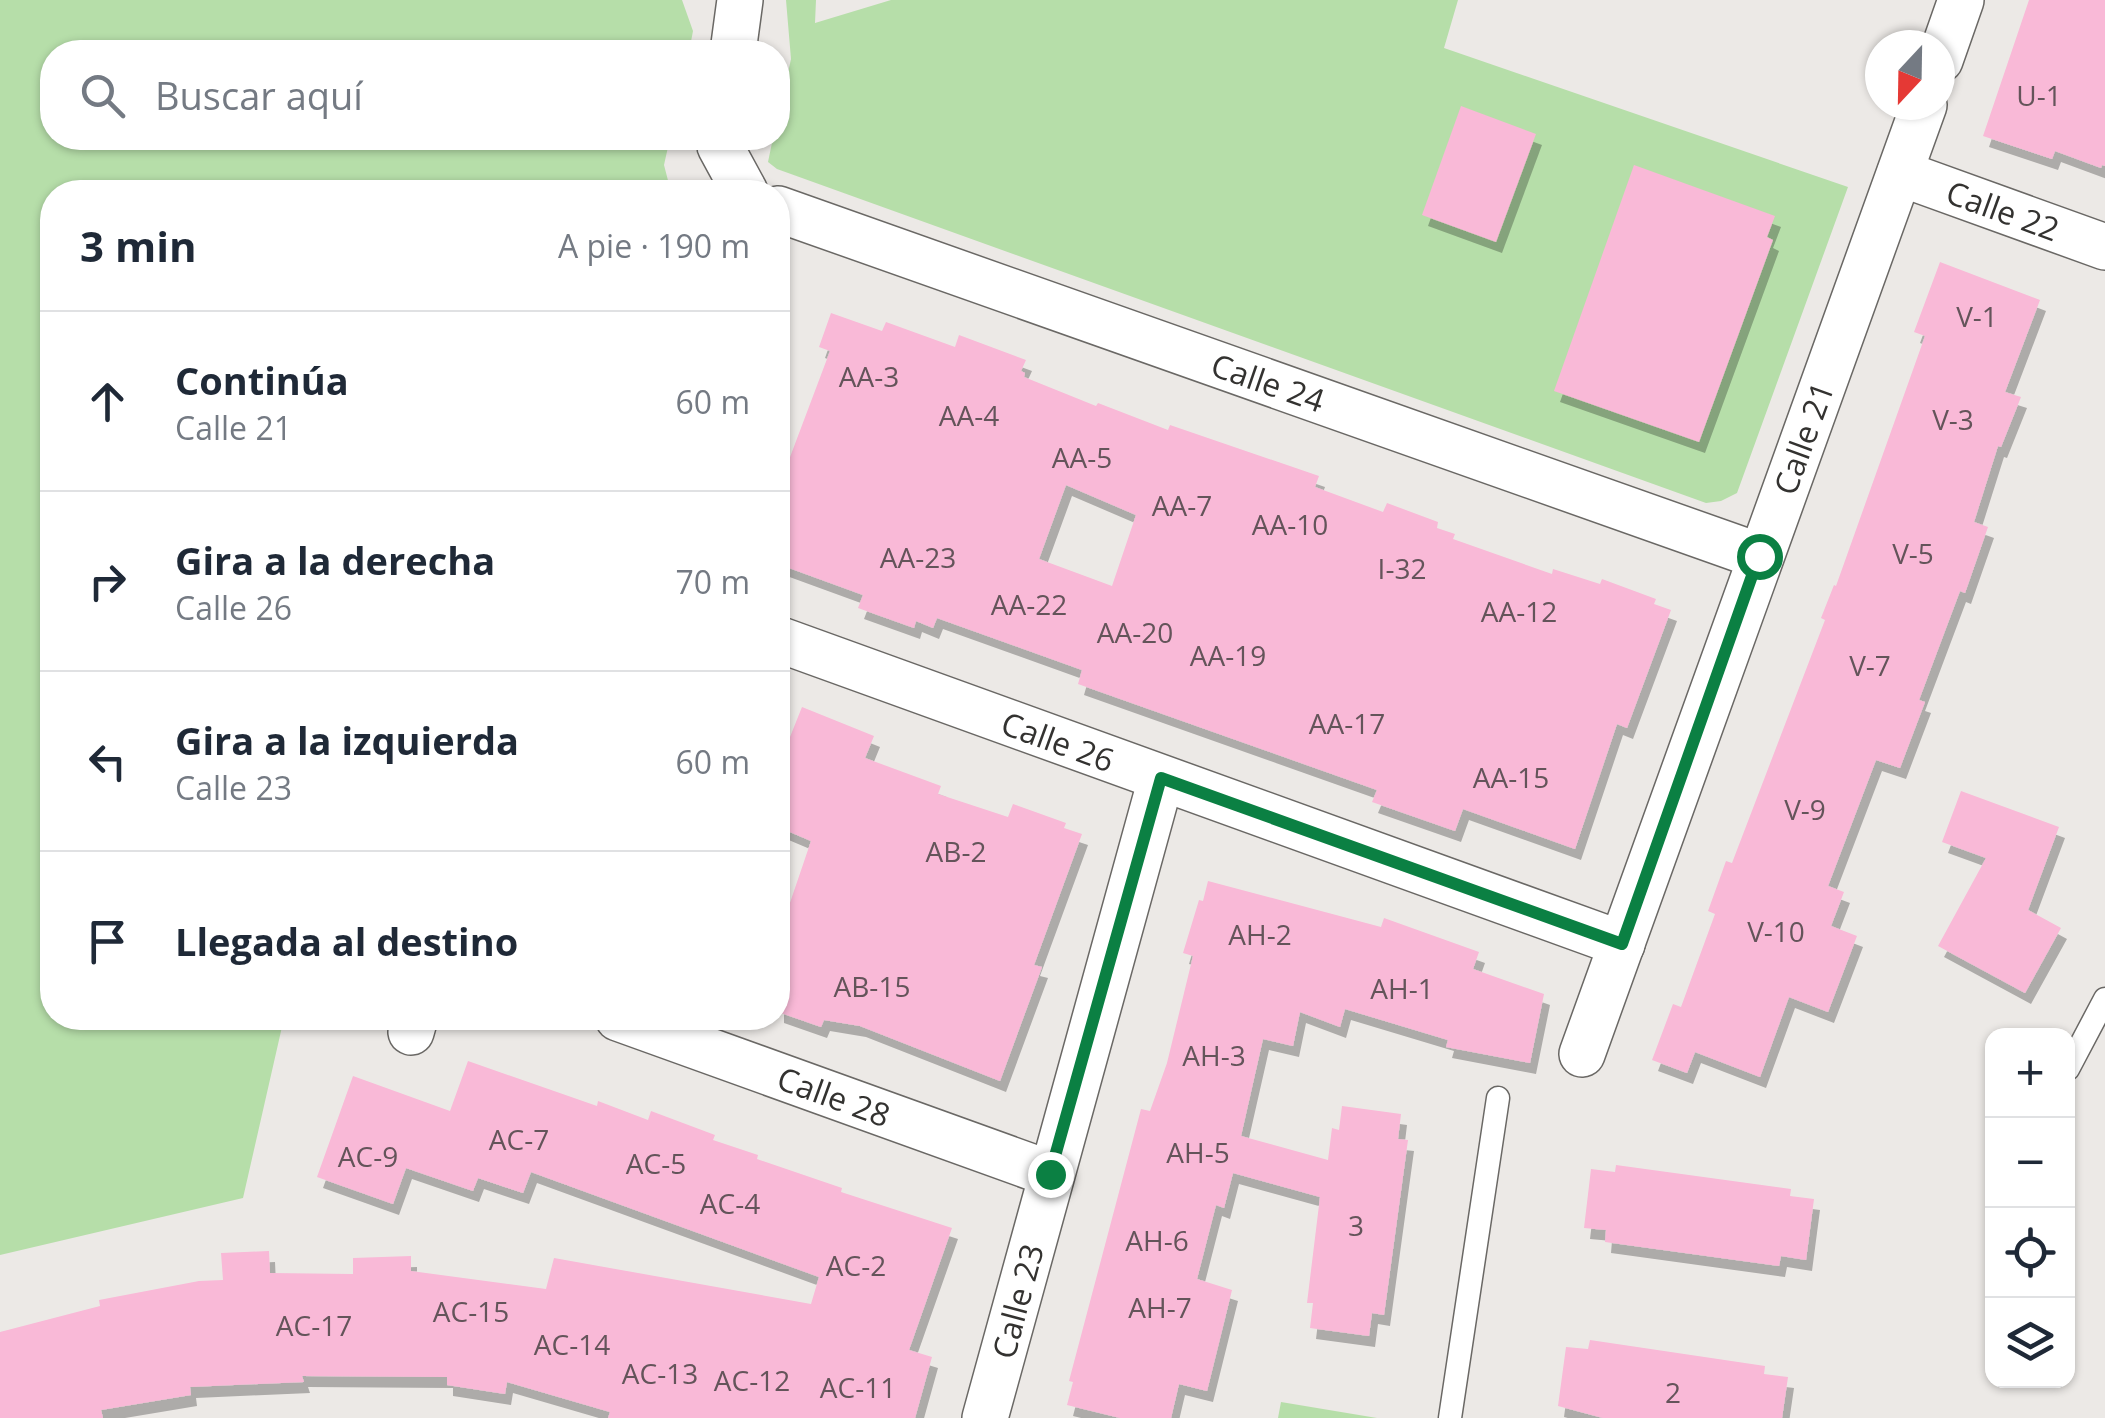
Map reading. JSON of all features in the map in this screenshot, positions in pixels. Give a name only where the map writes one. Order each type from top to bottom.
[{"type":"street","points":[[735,40],[740,0]]},
{"type":"street","points":[[1950,30],[1961,0]]},
{"type":"street","name":"Calle 21","points":[[1582,1054],[1919,120]]},
{"type":"street","points":[[725,150],[739,180]]},
{"type":"street","name":"Calle 22","points":[[1900,174],[2105,247]]},
{"type":"street","name":"Calle 24","points":[[790,213],[1759,556]]},
{"type":"street","name":"Calle 26","points":[[790,643],[1622,944]]},
{"type":"street","name":"Calle 23","points":[[985,1418],[1161,778]]},
{"type":"street","name":"Calle 28","points":[[651,1030],[1050,1174]]},
{"type":"lane","points":[[2075,1057],[2105,999]]},
{"type":"lane","points":[[1450,1418],[1498,1098]]},
{"type":"green space","points":[[0,0],[682,0],[693,31],[691,40],[40,40],[40,150],[667,150],[664,165],[668,180],[40,180],[40,1030],[281,1030],[243,1198],[0,1255]]},
{"type":"green space","points":[[786,0],[816,0],[815,23],[891,0],[1458,0],[1444,48],[1848,187],[1737,493],[1706,503],[777,169],[768,162],[770,150],[790,150]]},
{"type":"green space","points":[[1281,1402],[1377,1418],[1278,1418]]},
{"type":"building","points":[[2029,0],[2105,0],[2105,166],[2101,168],[2055,151],[2052,159],[1983,136]]},
{"type":"building","points":[[1461,106],[1536,134],[1496,242],[1422,215]]},
{"type":"building","points":[[1634,165],[1775,216],[1767,237],[1773,240],[1699,442],[1554,391]]},
{"type":"building","points":[[1940,262],[2040,300],[2005,392],[2021,397],[2001,447],[1998,446],[1974,522],[1988,527],[1965,593],[1960,591],[1919,700],[1925,702],[1900,768],[1876,760],[1828,886],[1844,892],[1831,926],[1857,936],[1828,1012],[1789,997],[1760,1077],[1695,1052],[1687,1073],[1652,1060],[1673,1004],[1681,1007],[1715,914],[1708,911],[1726,861],[1732,863],[1825,620],[1821,618],[1836,586],[1925,336],[1914,332]]},
{"type":"building","points":[[831,313],[882,331],[886,322],[955,347],[959,335],[1026,360],[1021,371],[1024,377],[1096,406],[1098,403],[1168,430],[1170,425],[1319,476],[1315,487],[1383,512],[1387,503],[1438,522],[1437,528],[1455,534],[1453,539],[1552,574],[1553,569],[1600,584],[1602,579],[1656,599],[1654,604],[1671,610],[1627,728],[1617,724],[1575,849],[1463,809],[1455,831],[1372,802],[1377,790],[1078,684],[1082,670],[937,618],[933,628],[916,621],[914,628],[858,608],[863,595],[790,568],[790,457],[830,351],[819,347]],"holes":[[[1066,485],[1136,515],[1112,586],[1039,559]]]},
{"type":"building","points":[[802,707],[874,736],[865,758],[941,786],[938,794],[1008,817],[1013,804],[1066,823],[1064,828],[1082,834],[1034,965],[1042,967],[1000,1081],[860,1026],[824,1020],[821,1027],[790,1016],[790,903],[811,841],[790,832],[790,737]]},
{"type":"building","points":[[1961,791],[2059,827],[2028,910],[2061,928],[2025,993],[1938,946],[1986,858],[1942,842]]},
{"type":"building","points":[[1208,881],[1381,927],[1384,918],[1479,952],[1473,969],[1544,994],[1530,1063],[1446,1047],[1448,1040],[1345,1009],[1340,1027],[1300,1012],[1293,1046],[1263,1039],[1241,1136],[1328,1160],[1332,1128],[1339,1130],[1342,1106],[1401,1114],[1398,1139],[1408,1140],[1384,1315],[1372,1313],[1369,1336],[1310,1328],[1313,1303],[1307,1303],[1320,1197],[1233,1173],[1224,1208],[1216,1205],[1197,1279],[1232,1290],[1207,1391],[1179,1384],[1171,1418],[1120,1418],[1067,1405],[1073,1382],[1069,1381],[1141,1109],[1150,1111],[1167,1063],[1193,956],[1183,953]]},
{"type":"building","points":[[468,1061],[648,1120],[651,1111],[715,1135],[713,1140],[758,1155],[757,1159],[842,1188],[841,1192],[952,1228],[909,1350],[932,1357],[915,1418],[608,1418],[610,1412],[507,1382],[505,1394],[447,1385],[447,1377],[302,1376],[304,1382],[190,1387],[191,1395],[101,1410],[103,1418],[0,1418],[0,1332],[100,1306],[99,1300],[223,1280],[221,1253],[269,1251],[270,1273],[353,1274],[353,1258],[411,1256],[411,1271],[546,1289],[554,1258],[811,1304],[819,1277],[531,1172],[523,1193],[478,1178],[473,1191],[406,1168],[393,1204],[317,1177],[353,1076],[450,1111]]},
{"type":"building","points":[[1616,1165],[1791,1189],[1790,1196],[1814,1199],[1806,1260],[1781,1256],[1779,1266],[1605,1242],[1606,1230],[1584,1228],[1591,1169],[1615,1172]]},
{"type":"building","points":[[1590,1340],[1765,1366],[1764,1374],[1788,1377],[1782,1418],[1603,1418],[1558,1406],[1566,1347],[1588,1349]]},
{"type":"route","points":[[1050,1174],[1161,778],[1622,944],[1759,556]]}]
